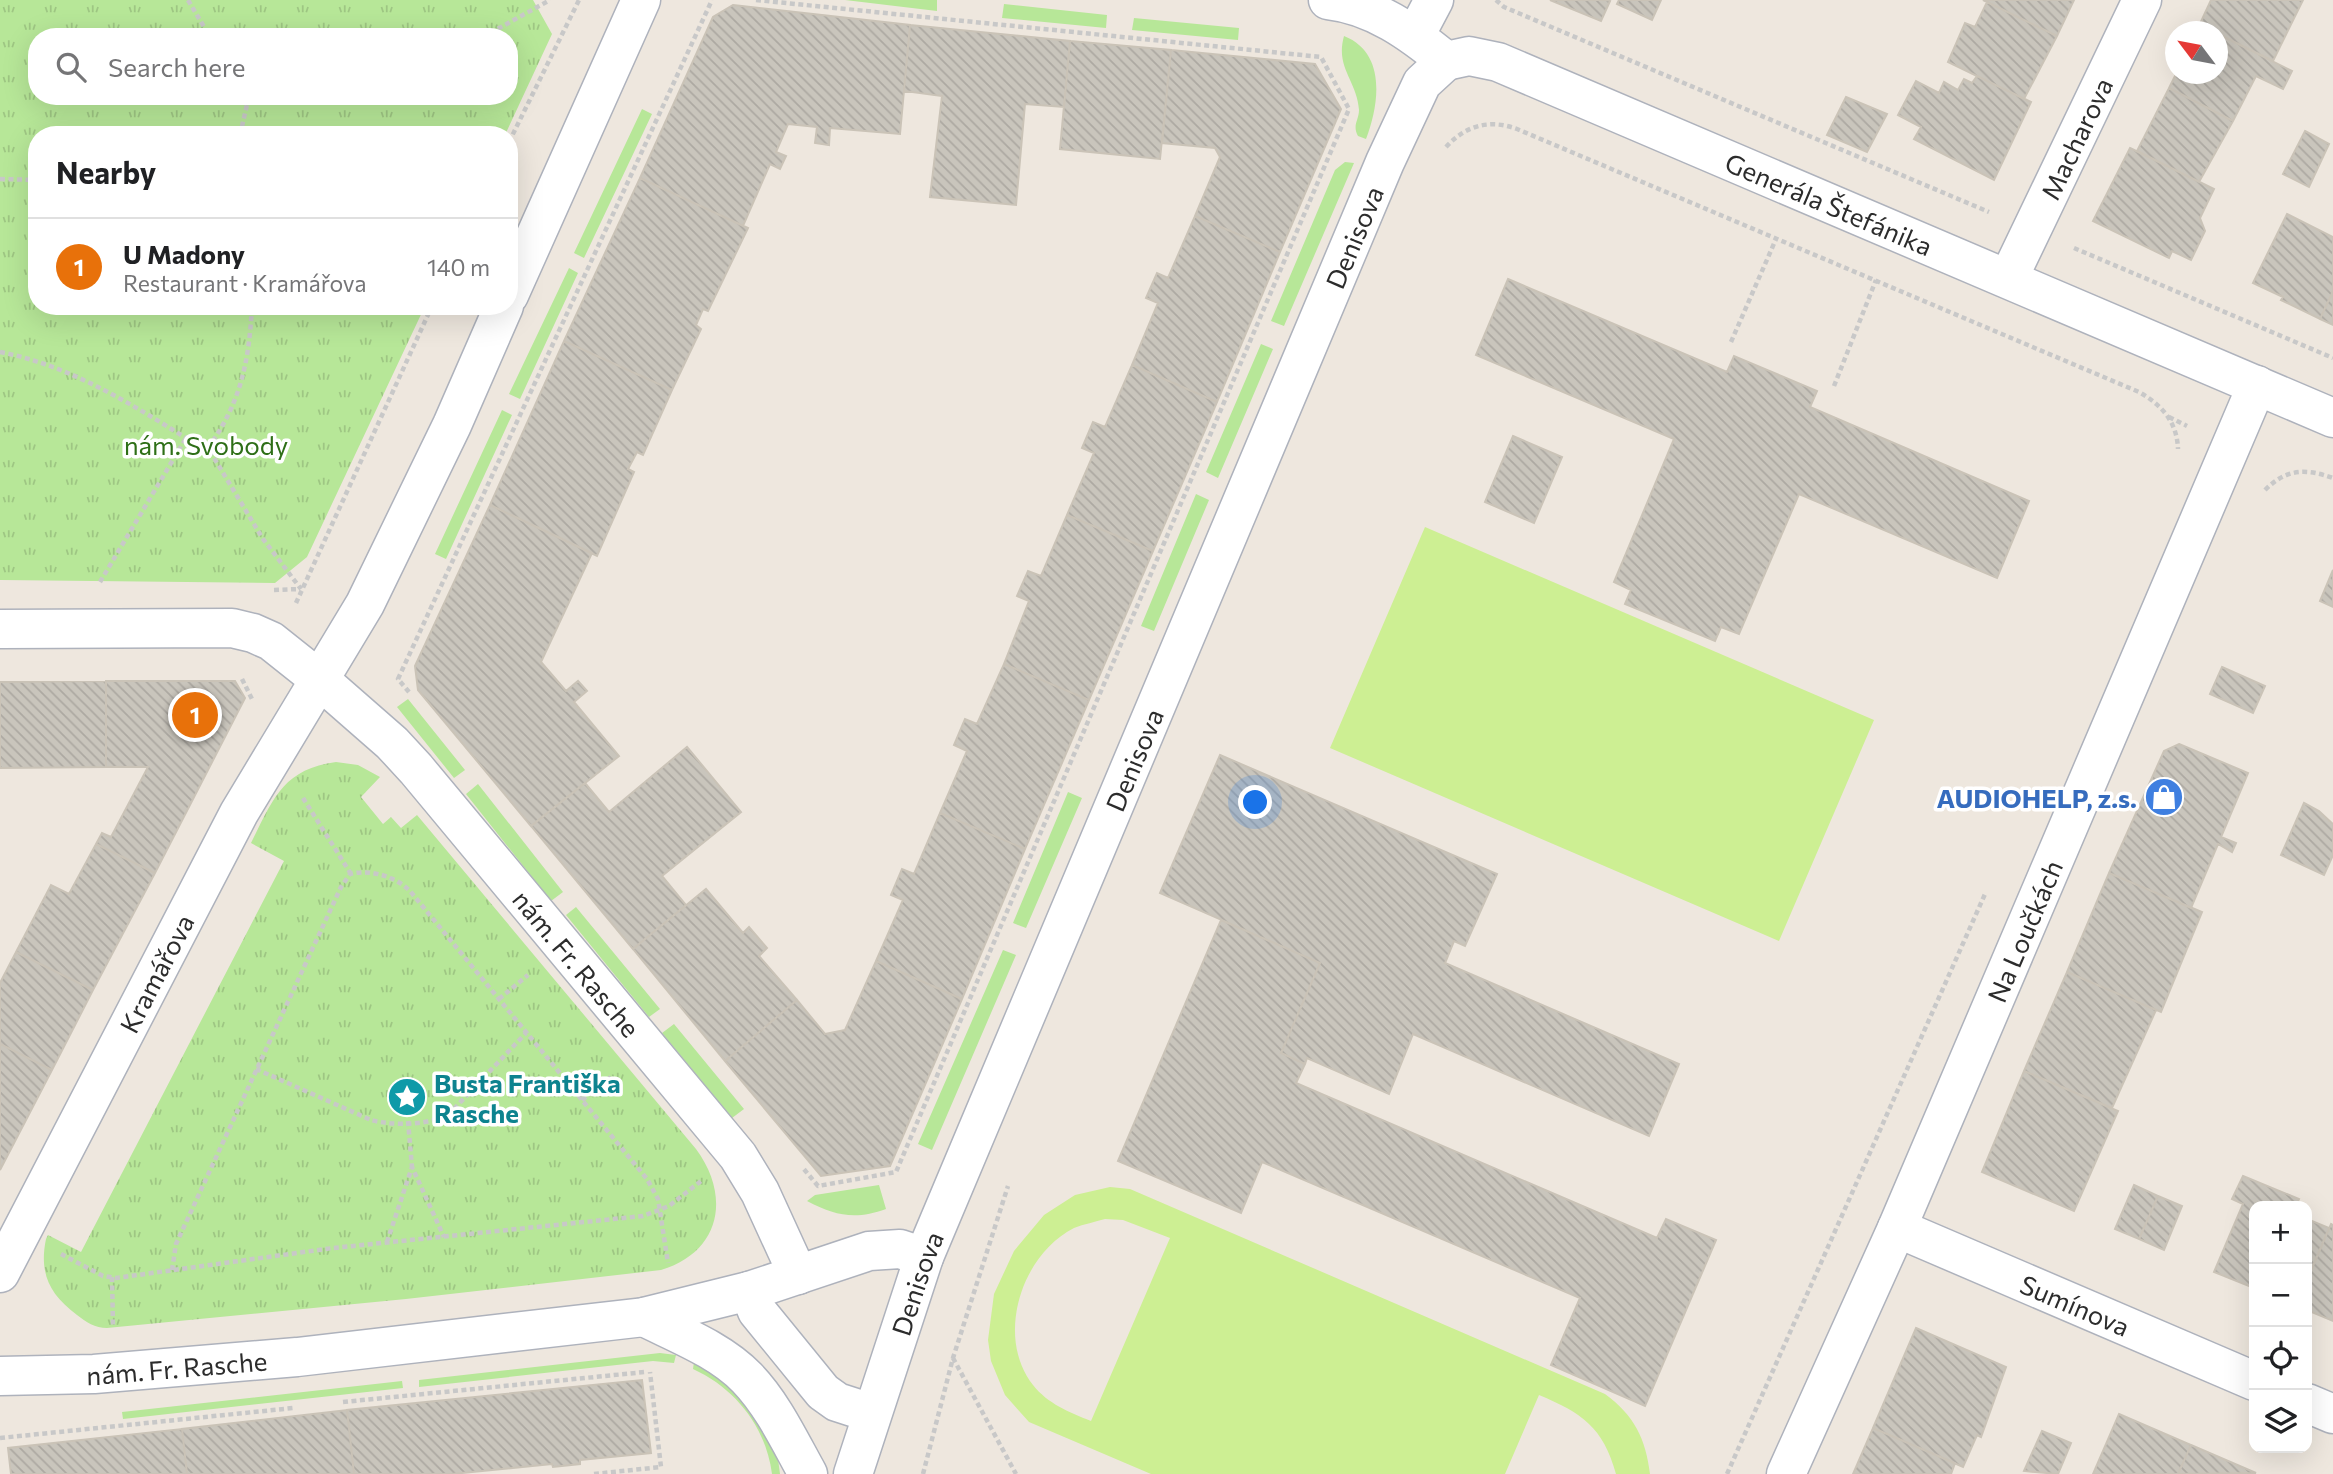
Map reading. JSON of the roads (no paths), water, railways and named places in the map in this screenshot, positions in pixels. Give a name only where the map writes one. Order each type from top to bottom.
[{"type":"street","points":[[518,275],[640,0]]},
{"type":"street","points":[[1328,0],[1361,7],[1415,36],[1446,61]]},
{"type":"street","points":[[1415,36],[1434,0]]},
{"type":"street","name":"Macharova","points":[[2009,277],[2142,0]]},
{"type":"street","name":"Generála Štefánika","points":[[1446,61],[1469,56],[1498,62],[2009,277],[2333,418]]},
{"type":"street","name":"Denisova","points":[[853,1474],[924,1257],[1385,162],[1422,83],[1446,61]]},
{"type":"street","points":[[0,629],[232,628],[271,642],[320,680],[365,604],[452,425],[500,315]]},
{"type":"street","name":"Na Loučkách","points":[[1786,1474],[1897,1228],[2257,385]]},
{"type":"street","name":"nám. Fr. Rasche","points":[[320,680],[392,743],[416,769],[738,1156],[760,1192],[798,1275]]},
{"type":"street","name":"Kramářova","points":[[0,1273],[239,813],[320,680]]},
{"type":"street","name":"Sumínova","points":[[1897,1228],[2249,1379]]},
{"type":"street","name":"nám. Fr. Rasche","points":[[0,1376],[94,1374],[297,1357],[644,1317],[749,1292],[880,1249],[900,1249],[924,1257]]},
{"type":"street","points":[[749,1292],[757,1311],[823,1392],[837,1402],[871,1413]]},
{"type":"street","points":[[644,1317],[708,1350],[746,1377],[765,1401],[808,1474]]},
{"type":"street","points":[[2312,1405],[2333,1414]]},
{"type":"place","name":"U Madony","points":[[195,715]]},
{"type":"place","name":"AUDIOHELP, z.s.","points":[[2164,797]]},
{"type":"place","name":"Busta Františka Rasche","points":[[407,1097]]},
{"type":"park label","name":"nám. Svobody","points":[[206,444]]}]
